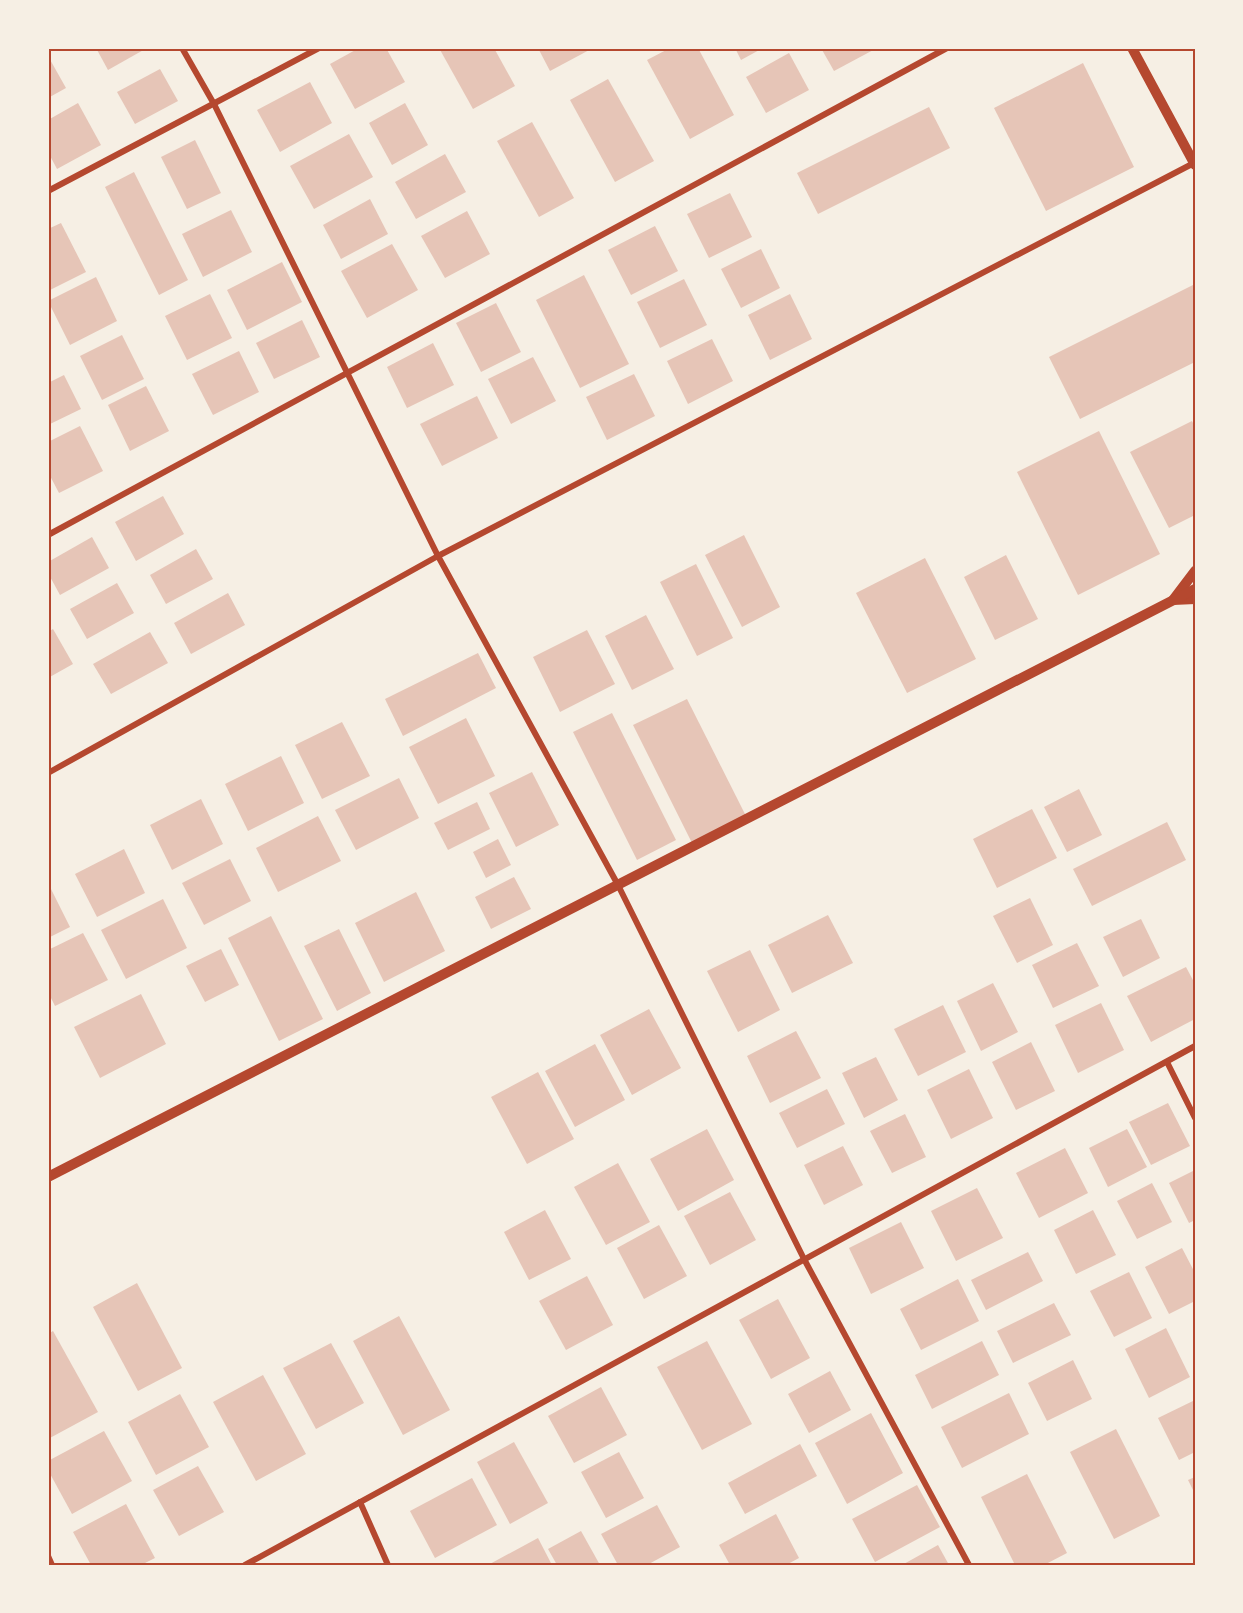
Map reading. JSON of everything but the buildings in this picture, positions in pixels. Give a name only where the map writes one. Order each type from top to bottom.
[{"type":"street","points":[[182,48],[214,104],[438,556],[618,885],[804,1259],[969,1565]]},
{"type":"street","points":[[48,191],[320,48]]},
{"type":"street","points":[[49,533],[947,48]]},
{"type":"street","points":[[48,773],[438,556],[1195,164],[1132,48]]},
{"type":"street","points":[[1173,600],[1195,571]]},
{"type":"street","points":[[48,1177],[1195,589]]},
{"type":"street","points":[[1173,600],[1195,599]]},
{"type":"street","points":[[245,1565],[1195,1046]]},
{"type":"street","points":[[1167,1062],[1195,1118]]},
{"type":"street","points":[[360,1502],[388,1565]]},
{"type":"street","points":[[48,1556],[52,1565]]}]
